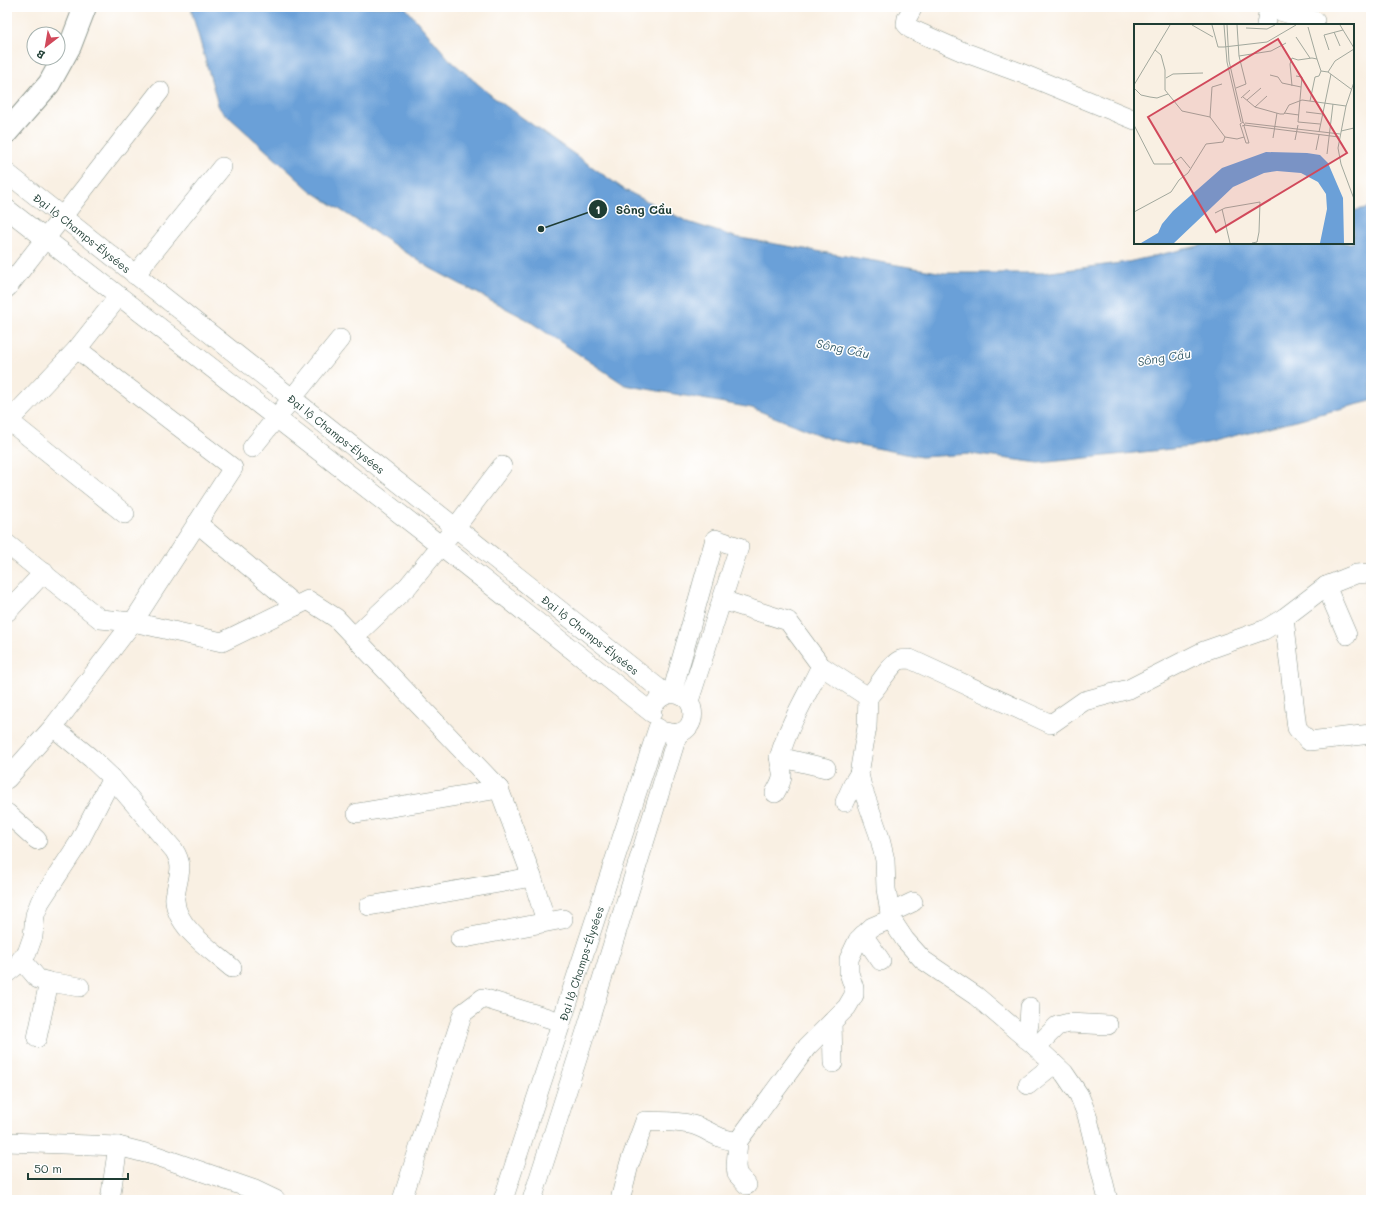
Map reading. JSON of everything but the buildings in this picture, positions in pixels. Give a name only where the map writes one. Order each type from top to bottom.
[{"type":"main road","points":[[7,132],[49,84],[70,46],[85,7]]},
{"type":"street","points":[[913,7],[906,18],[906,24],[911,29],[961,51],[1020,73],[1134,120]]},
{"type":"street","points":[[1268,13],[1314,21]]},
{"type":"street","points":[[7,288],[160,92]]},
{"type":"street","points":[[135,275],[222,167]]},
{"type":"street","name":"Đại lộ Champs-Élysées","points":[[7,173],[455,528],[692,707],[693,714],[689,726],[678,733],[667,733],[655,720],[440,545],[7,209]]},
{"type":"street","points":[[119,296],[77,349],[8,422],[125,514]]},
{"type":"street","points":[[252,448],[340,339]]},
{"type":"street","points":[[7,779],[52,727],[132,622],[233,468],[77,349]]},
{"type":"street","points":[[354,637],[408,586],[455,528],[502,466]]},
{"type":"street","points":[[197,523],[296,606]]},
{"type":"street","name":"Đại lộ Champs-Élysées","points":[[715,539],[739,547],[722,600],[676,696],[715,539]]},
{"type":"street","points":[[7,544],[44,572],[100,619],[132,622],[222,642],[308,600],[336,618],[499,789],[532,877],[555,920],[460,939]]},
{"type":"street","points":[[7,612],[44,572]]},
{"type":"street","points":[[845,802],[859,774],[867,727],[868,697],[874,692],[895,663],[902,659],[910,660],[1051,724],[1084,702],[1129,689],[1204,651],[1264,630],[1284,618],[1326,586],[1356,574],[1371,573]]},
{"type":"street","points":[[1326,586],[1347,635]]},
{"type":"street","points":[[722,600],[788,621],[821,666],[868,697]]},
{"type":"street","points":[[1284,618],[1298,728],[1309,741],[1371,734]]},
{"type":"street","points":[[775,793],[782,778],[780,757],[795,717],[821,666]]},
{"type":"street","name":"Đại lộ Champs-Élysées","points":[[503,1200],[561,1022],[655,720],[656,701],[676,696]]},
{"type":"street","points":[[52,727],[92,759],[112,778],[174,850],[180,859],[175,900],[179,917],[188,929],[232,968]]},
{"type":"street","name":"Đại lộ Champs-Élysées","points":[[532,1200],[589,1023],[678,733]]},
{"type":"street","points":[[780,757],[826,768]]},
{"type":"street","points":[[859,774],[881,841],[885,860],[886,889],[891,916],[905,940],[922,960],[976,996],[1064,1073],[1079,1094],[1087,1115],[1108,1200]]},
{"type":"street","points":[[7,973],[17,965],[26,953],[33,936],[35,915],[40,902],[78,844],[112,778]]},
{"type":"street","points":[[357,813],[499,789]]},
{"type":"street","points":[[7,813],[37,840]]},
{"type":"street","points":[[369,906],[532,877]]},
{"type":"street","points":[[747,1185],[741,1179],[736,1170],[738,1141],[807,1047],[846,1007],[854,995],[854,988],[849,973],[849,959],[858,940],[872,927],[913,902]]},
{"type":"street","points":[[864,935],[882,961]]},
{"type":"street","points":[[21,959],[38,979],[80,987]]},
{"type":"street","points":[[37,1038],[49,982]]},
{"type":"street","points":[[402,1200],[462,1013],[482,998],[561,1022]]},
{"type":"street","points":[[1030,1006],[1029,1024],[1031,1043]]},
{"type":"street","points":[[832,1022],[833,1063]]},
{"type":"street","points":[[1031,1043],[1058,1026],[1069,1023],[1108,1025]]},
{"type":"street","points":[[1028,1085],[1054,1064]]},
{"type":"street","points":[[620,1200],[629,1165],[645,1121],[689,1124],[717,1137],[731,1141],[738,1141]]},
{"type":"street","points":[[7,1142],[118,1146],[157,1156],[248,1188],[276,1200]]},
{"type":"street","points":[[110,1200],[118,1146]]},
{"type":"water","name":"Sông Cầu","points":[[192,7],[405,7],[449,59],[493,97],[625,190],[688,222],[735,237],[944,273],[1043,273],[1128,262],[1207,244],[1354,244],[1354,211],[1371,207],[1371,401],[1190,447],[1039,463],[971,454],[921,457],[829,439],[752,408],[625,385],[526,319],[430,268],[311,191],[219,108],[192,13]]},
{"type":"place","name":"Sông Cầu","points":[[541,229]]}]
